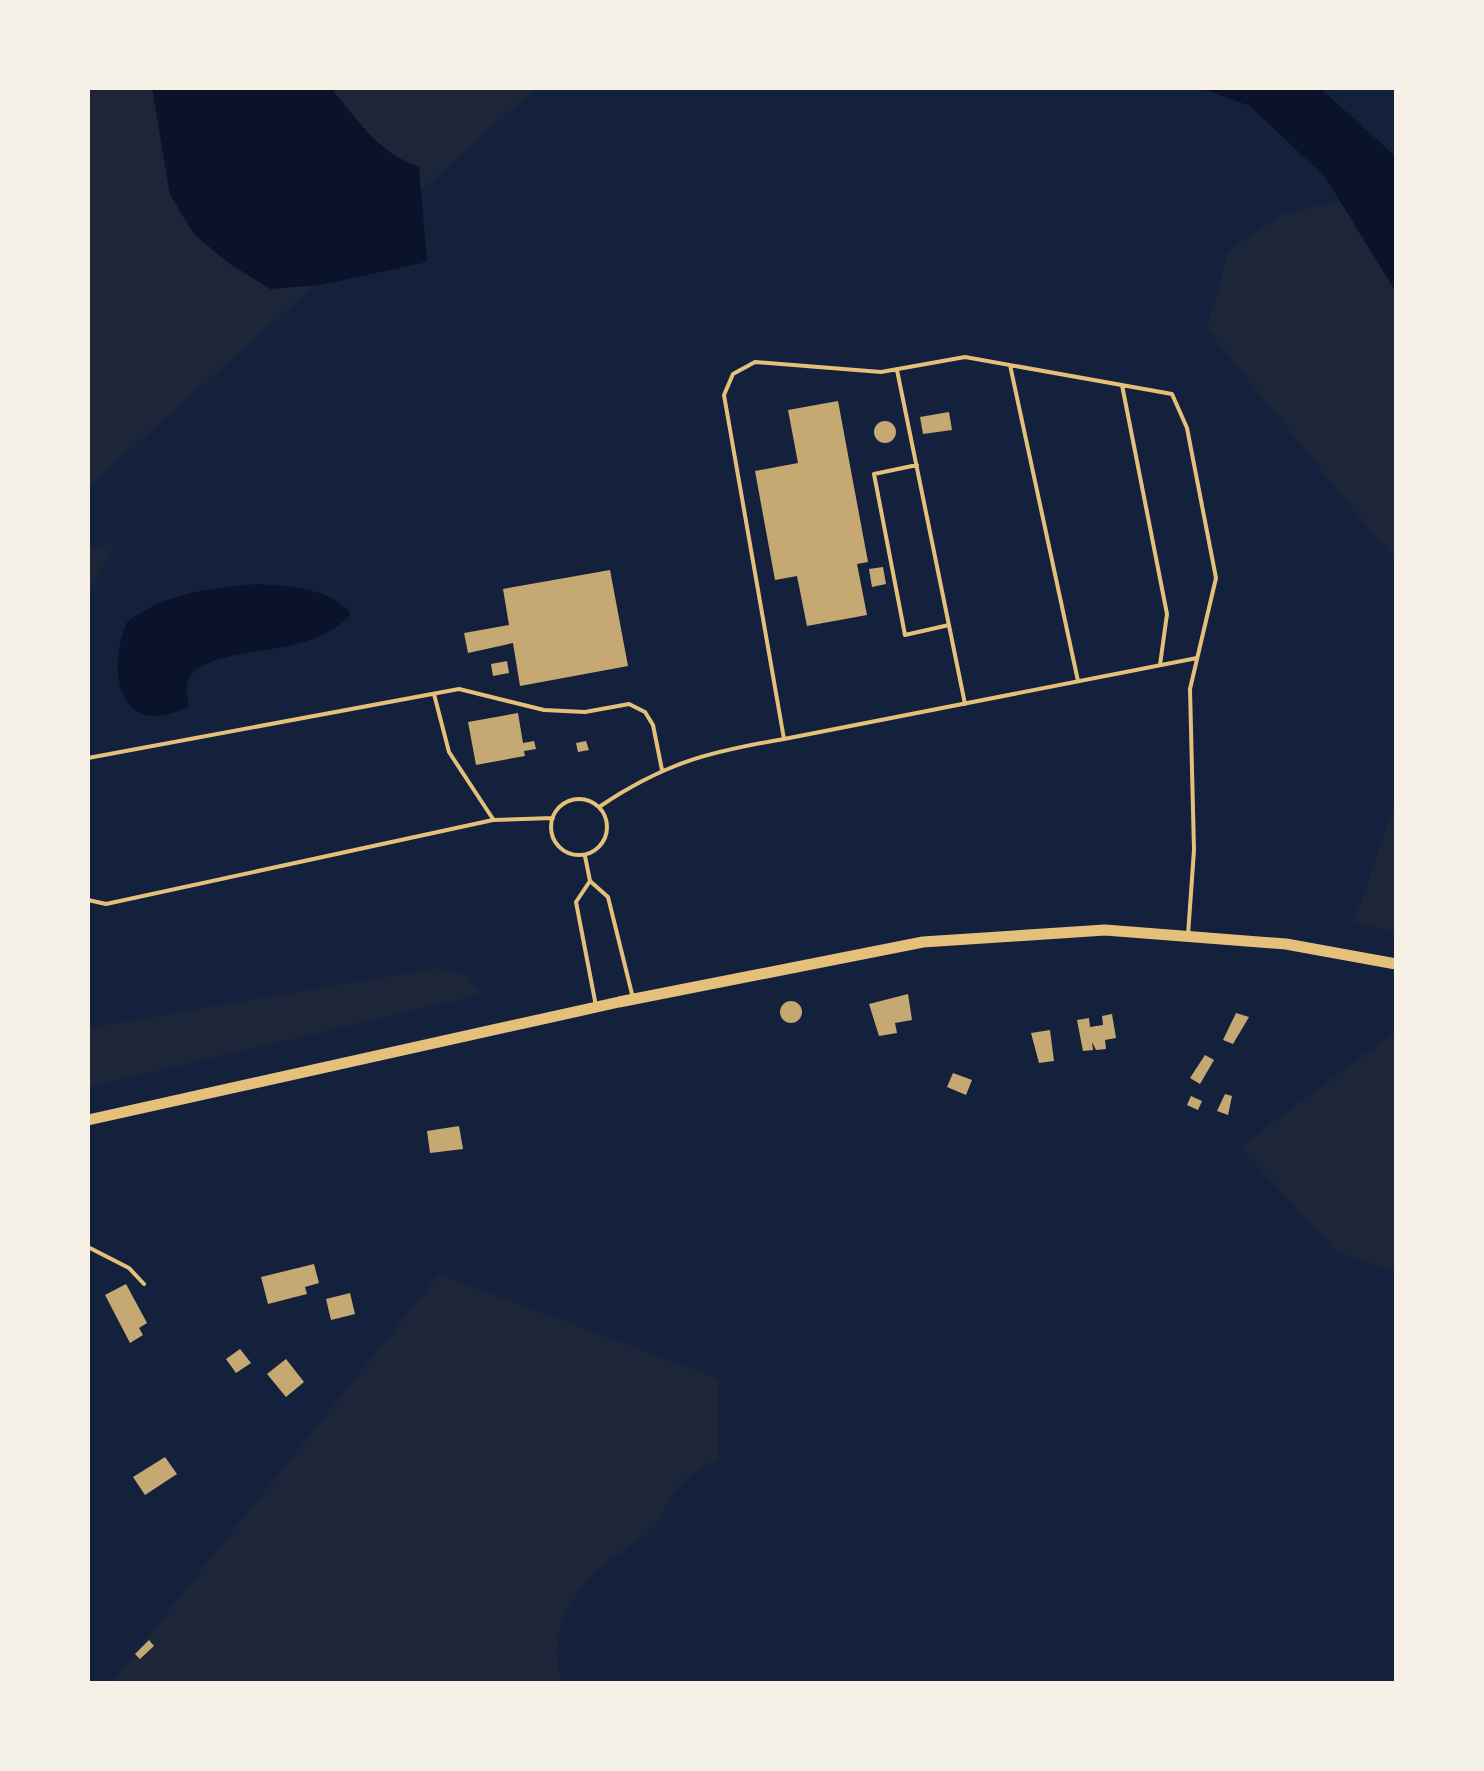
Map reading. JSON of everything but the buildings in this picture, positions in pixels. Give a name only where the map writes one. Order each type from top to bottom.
[{"type":"street","points":[[88,1120],[633,999],[923,942],[1105,930],[1286,944],[1396,964]]},
{"type":"lane","points":[[784,739],[724,395],[733,374],[755,362],[898,370],[965,356],[1172,394],[1187,428],[1216,578],[1190,690],[1194,850],[1188,934]]},
{"type":"lane","points":[[1010,364],[1078,682]]},
{"type":"lane","points":[[898,370],[965,704]]},
{"type":"lane","points":[[1122,385],[1167,614],[1160,666]]},
{"type":"lane","points":[[917,465],[874,474],[905,635],[949,626]]},
{"type":"lane","points":[[88,900],[106,904],[494,820],[553,818],[574,800],[599,806],[662,770],[705,752],[1197,658]]},
{"type":"lane","points":[[88,758],[459,689],[544,710],[585,712],[629,704],[645,712],[654,725],[662,770]]},
{"type":"lane","points":[[434,694],[449,752],[494,820]]},
{"type":"lane","points":[[553,818],[558,846],[585,855],[600,846],[607,830],[599,806]]},
{"type":"lane","points":[[585,855],[590,881],[608,896],[633,999]]},
{"type":"lane","points":[[590,881],[576,902],[596,1007]]},
{"type":"lane","points":[[88,1247],[130,1268],[144,1284]]},
{"type":"shaded area","points":[[88,88],[536,88],[88,487]]},
{"type":"shaded area","points":[[152,88],[331,88],[380,144],[419,167],[427,262],[320,285],[270,289],[227,262],[194,234],[170,195]]},
{"type":"shaded area","points":[[1200,88],[1320,88],[1396,157],[1396,292],[1325,177],[1250,106]]},
{"type":"shaded area","points":[[1396,188],[1396,562],[1207,329],[1228,251],[1284,214]]},
{"type":"shaded area","points":[[115,544],[88,592],[88,548]]},
{"type":"shaded area","points":[[259,584],[321,594],[343,605],[351,614],[312,639],[204,665],[189,679],[189,706],[166,715],[148,715],[134,709],[124,697],[119,681],[118,662],[127,622],[157,604],[190,593]]},
{"type":"shaded area","points":[[1396,800],[1396,933],[1354,922]]},
{"type":"shaded area","points":[[437,968],[467,975],[483,994],[88,1087],[88,1028]]},
{"type":"shaded area","points":[[1396,1031],[1396,1272],[1336,1252],[1240,1147]]},
{"type":"shaded area","points":[[439,1274],[719,1379],[719,1459],[687,1479],[651,1530],[601,1567],[579,1590],[559,1637],[557,1653],[564,1683],[110,1684]]}]
